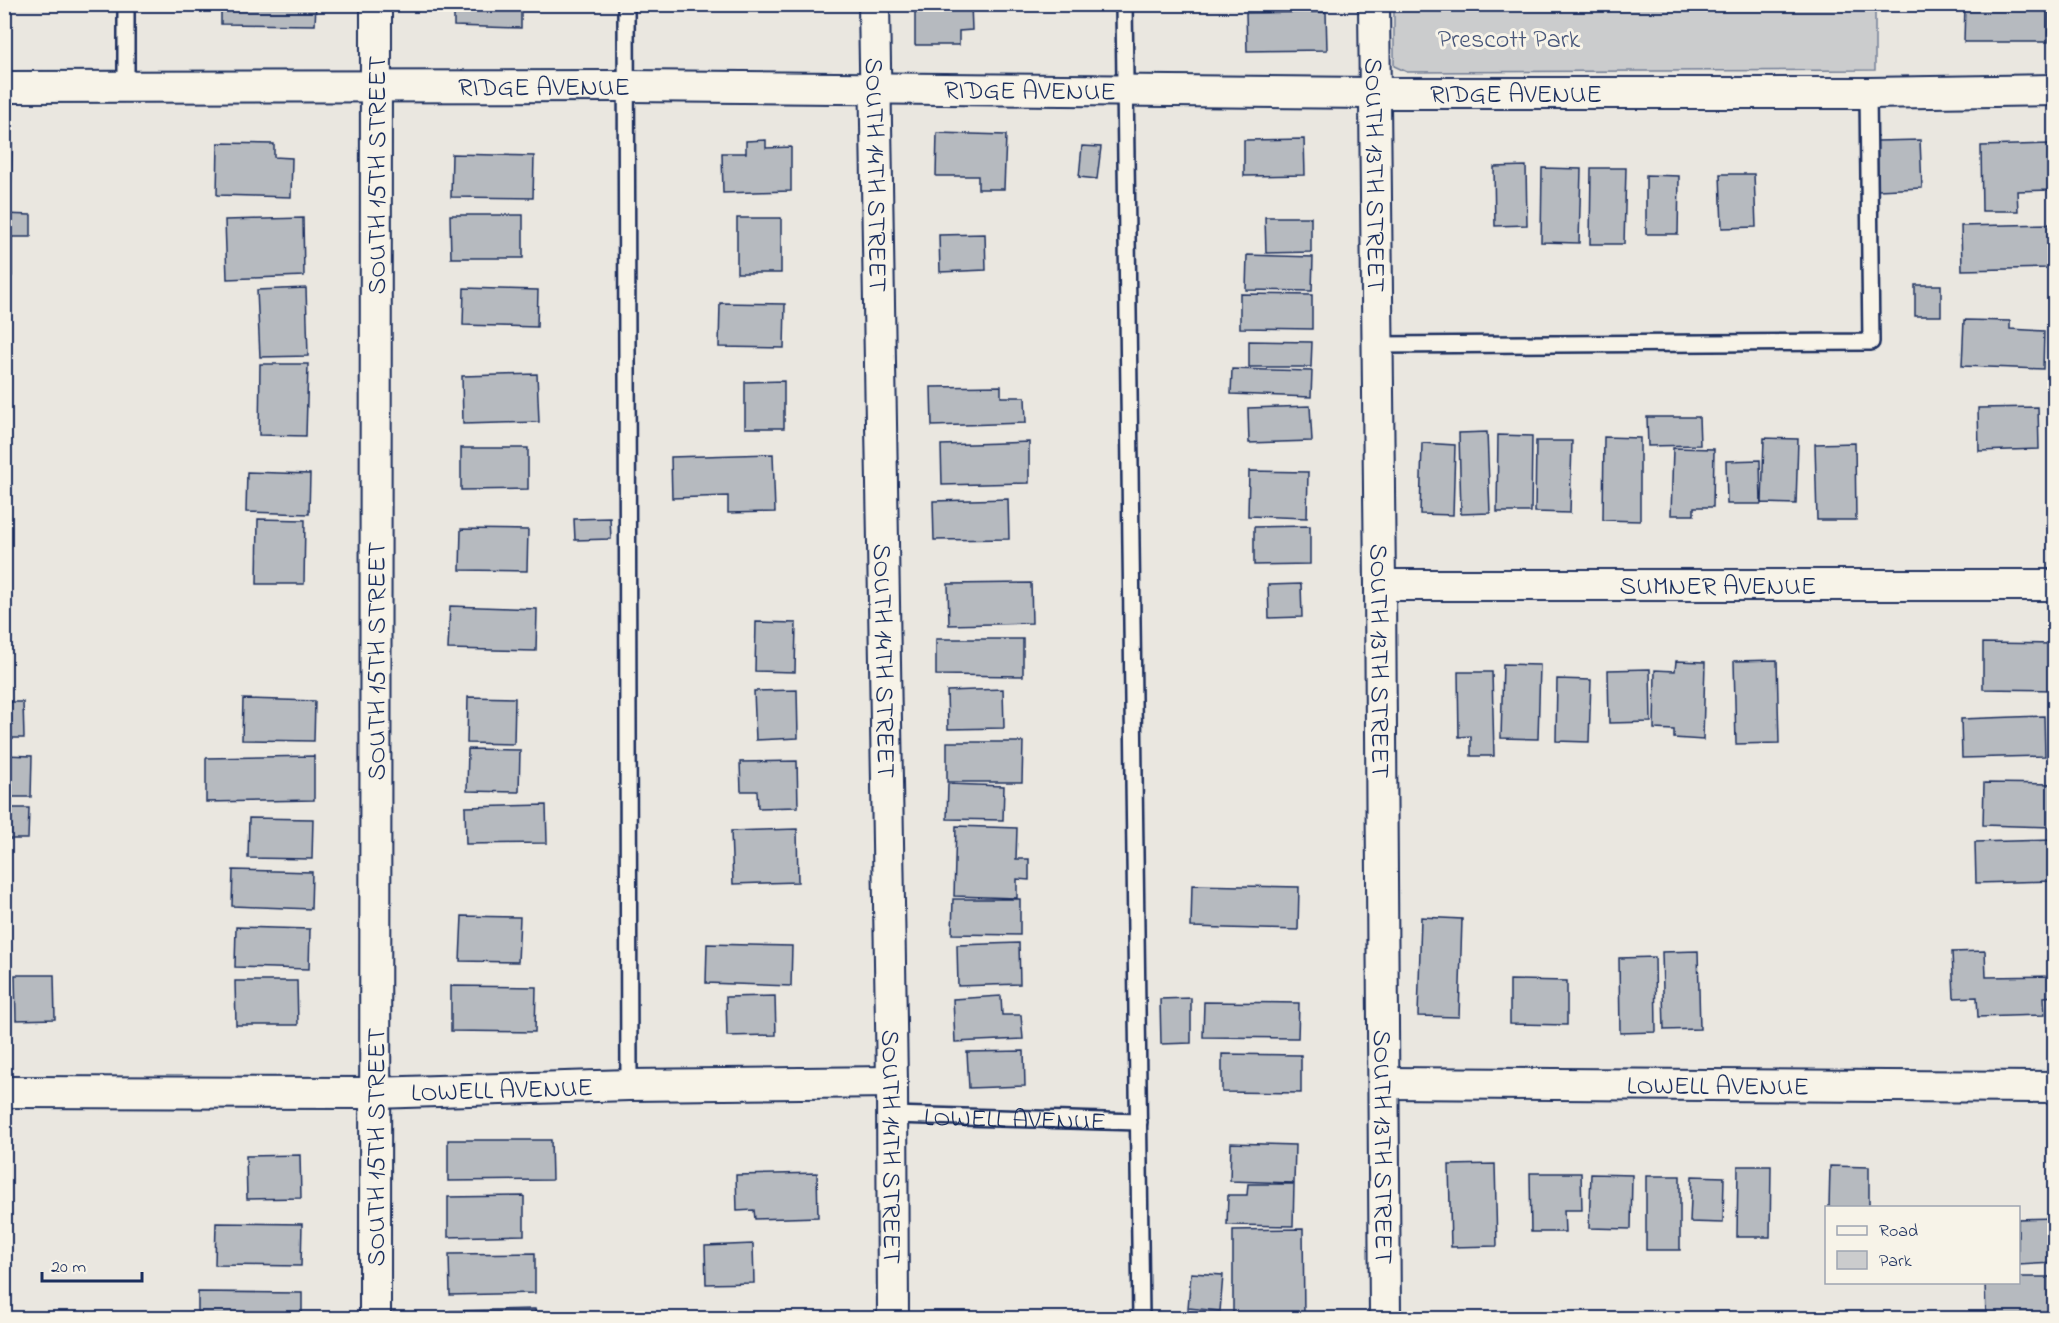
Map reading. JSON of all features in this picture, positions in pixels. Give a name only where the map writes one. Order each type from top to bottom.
[{"type":"street","name":"SOUTH 15TH STREET","points":[[375,1318],[376,4]]},
{"type":"street","name":"SOUTH 14TH STREET","points":[[874,4],[892,1082],[893,1318]]},
{"type":"street","name":"SOUTH 13TH STREET","points":[[1374,4],[1385,1318]]},
{"type":"street","name":"RIDGE AVENUE","points":[[4,87],[875,87],[1374,93],[1868,93],[2055,90]]},
{"type":"street","name":"SUMNER AVENUE","points":[[1380,585],[2055,585]]},
{"type":"street","name":"LOWELL AVENUE","points":[[4,1092],[375,1093],[628,1085],[892,1082]]},
{"type":"street","name":"LOWELL AVENUE","points":[[1384,1083],[2055,1087]]},
{"type":"lane","points":[[126,4],[126,87]]},
{"type":"lane","points":[[626,4],[628,1085]]},
{"type":"lane","points":[[1124,4],[1141,1318]]},
{"type":"lane","points":[[1378,345],[1871,342],[1868,93]]},
{"type":"lane","name":"LOWELL AVENUE","points":[[892,1115],[1139,1122]]},
{"type":"green space","name":"Prescott Park","points":[[1394,5],[1875,5],[1875,70],[1407,72],[1394,66]]},
{"type":"building","points":[[221,4],[316,4],[315,25],[221,24]]},
{"type":"building","points":[[454,4],[521,4],[521,28],[454,26]]},
{"type":"building","points":[[713,4],[802,4],[802,10],[713,8]]},
{"type":"building","points":[[944,4],[971,4],[972,30],[959,31],[959,45],[915,45],[915,10],[944,9]]},
{"type":"building","points":[[1227,4],[1284,4],[1284,8],[1227,7]]},
{"type":"building","points":[[1965,4],[2049,4],[2048,42],[1964,42]]},
{"type":"building","points":[[1326,12],[1327,50],[1247,51],[1246,13]]},
{"type":"building","points":[[937,133],[1006,135],[1004,189],[978,189],[978,176],[936,176]]},
{"type":"building","points":[[4,137],[12,137],[11,203],[4,203]]},
{"type":"building","points":[[1304,139],[1305,175],[1244,176],[1244,140]]},
{"type":"building","points":[[766,140],[766,148],[791,147],[791,191],[723,193],[722,153],[746,153],[746,141]]},
{"type":"building","points":[[1920,140],[1922,188],[1878,190],[1877,141]]},
{"type":"building","points":[[218,143],[274,144],[274,157],[292,158],[291,197],[217,195]]},
{"type":"building","points":[[2049,144],[2050,190],[2017,191],[2018,211],[1982,211],[1981,146]]},
{"type":"building","points":[[1082,146],[1101,147],[1097,179],[1079,177]]},
{"type":"building","points":[[452,154],[534,156],[533,198],[451,197]]},
{"type":"building","points":[[1526,166],[1527,225],[1495,226],[1494,167]]},
{"type":"building","points":[[1542,168],[1581,169],[1579,243],[1541,242]]},
{"type":"building","points":[[1591,168],[1626,168],[1624,244],[1590,244]]},
{"type":"building","points":[[1720,174],[1754,174],[1756,227],[1722,228]]},
{"type":"building","points":[[1646,175],[1679,176],[1678,234],[1646,234]]},
{"type":"building","points":[[4,214],[31,215],[31,237],[12,237],[12,276],[4,276]]},
{"type":"building","points":[[450,215],[523,215],[523,258],[451,258]]},
{"type":"building","points":[[1265,217],[1311,217],[1311,252],[1266,253]]},
{"type":"building","points":[[303,218],[304,276],[227,279],[225,220]]},
{"type":"building","points":[[737,218],[781,218],[781,273],[737,273]]},
{"type":"building","points":[[2049,224],[2050,268],[1962,270],[1961,226]]},
{"type":"building","points":[[985,234],[986,270],[940,272],[939,235]]},
{"type":"building","points":[[1247,255],[1313,257],[1312,291],[1246,290]]},
{"type":"building","points":[[1915,285],[1941,285],[1941,316],[1915,316]]},
{"type":"building","points":[[306,288],[308,356],[260,357],[257,290]]},
{"type":"building","points":[[464,288],[538,290],[537,327],[463,325]]},
{"type":"building","points":[[1240,294],[1312,295],[1312,329],[1240,328]]},
{"type":"building","points":[[720,303],[785,304],[784,348],[719,347]]},
{"type":"building","points":[[1964,320],[2010,321],[2010,329],[2044,331],[2043,369],[1962,366]]},
{"type":"building","points":[[1249,341],[1312,342],[1311,367],[1249,367]]},
{"type":"building","points":[[260,364],[308,364],[306,436],[259,435]]},
{"type":"building","points":[[1232,369],[1312,371],[1311,397],[1231,394]]},
{"type":"building","points":[[4,373],[8,373],[8,426],[4,426]]},
{"type":"building","points":[[537,374],[539,422],[463,424],[462,376]]},
{"type":"building","points":[[784,381],[784,428],[745,428],[745,382]]},
{"type":"building","points":[[1001,386],[1001,397],[1025,397],[1026,423],[932,426],[931,387]]},
{"type":"building","points":[[1310,406],[1312,441],[1249,443],[1248,408]]},
{"type":"building","points":[[2038,407],[2039,449],[1979,451],[1978,408]]},
{"type":"building","points":[[1647,417],[1699,417],[1700,445],[1648,446]]},
{"type":"building","points":[[1487,432],[1490,513],[1461,514],[1459,433]]},
{"type":"building","points":[[1498,435],[1532,436],[1531,512],[1497,512]]},
{"type":"building","points":[[1604,437],[1640,438],[1640,521],[1603,520]]},
{"type":"building","points":[[1764,438],[1798,439],[1796,504],[1762,503]]},
{"type":"building","points":[[1536,441],[1572,441],[1570,513],[1535,512]]},
{"type":"building","points":[[1029,442],[1029,483],[942,485],[941,445]]},
{"type":"building","points":[[1422,443],[1455,445],[1453,515],[1420,514]]},
{"type":"building","points":[[1855,443],[1856,520],[1817,520],[1815,444]]},
{"type":"building","points":[[461,448],[528,448],[528,489],[461,490]]},
{"type":"building","points":[[1673,448],[1714,449],[1713,507],[1694,507],[1694,515],[1671,515]]},
{"type":"building","points":[[773,454],[775,512],[728,513],[728,496],[672,498],[671,457]]},
{"type":"building","points":[[1760,460],[1761,504],[1727,504],[1726,461]]},
{"type":"building","points":[[1249,471],[1308,472],[1307,518],[1248,516]]},
{"type":"building","points":[[247,472],[310,474],[309,514],[246,512]]},
{"type":"building","points":[[1008,499],[1009,539],[934,540],[933,501]]},
{"type":"building","points":[[610,518],[611,539],[575,540],[574,519]]},
{"type":"building","points":[[258,519],[305,520],[304,584],[257,584]]},
{"type":"building","points":[[1310,526],[1310,564],[1254,565],[1254,527]]},
{"type":"building","points":[[461,529],[528,530],[527,571],[460,570]]},
{"type":"building","points":[[1031,583],[1032,623],[949,625],[948,584]]},
{"type":"building","points":[[1301,584],[1302,617],[1269,618],[1268,585]]},
{"type":"building","points":[[450,606],[537,609],[536,651],[448,649]]},
{"type":"building","points":[[4,608],[10,609],[4,636]]},
{"type":"building","points":[[756,622],[796,623],[795,672],[755,671]]},
{"type":"building","points":[[936,639],[1023,639],[1023,676],[936,675]]},
{"type":"building","points":[[1983,643],[2054,644],[2054,690],[1983,689]]},
{"type":"building","points":[[1777,660],[1779,743],[1736,744],[1734,661]]},
{"type":"building","points":[[1676,661],[1705,662],[1703,740],[1674,738],[1674,730],[1654,729],[1655,670],[1675,671]]},
{"type":"building","points":[[1503,664],[1540,665],[1538,739],[1501,738]]},
{"type":"building","points":[[1650,669],[1651,722],[1609,723],[1608,670]]},
{"type":"building","points":[[1458,672],[1492,672],[1494,756],[1471,756],[1471,736],[1459,737]]},
{"type":"building","points":[[1557,679],[1591,680],[1589,742],[1556,741]]},
{"type":"building","points":[[1003,689],[1004,728],[948,729],[947,691]]},
{"type":"building","points":[[797,690],[798,738],[756,740],[754,691]]},
{"type":"building","points":[[468,697],[515,698],[514,744],[467,743]]},
{"type":"building","points":[[243,699],[315,701],[314,741],[242,740]]},
{"type":"building","points":[[4,702],[23,702],[24,738],[4,738]]},
{"type":"building","points":[[2044,716],[2045,756],[1962,758],[1961,719]]},
{"type":"building","points":[[947,742],[1023,742],[1022,782],[947,782]]},
{"type":"building","points":[[468,749],[520,750],[519,792],[467,791]]},
{"type":"building","points":[[4,755],[32,756],[31,797],[4,797]]},
{"type":"building","points":[[314,756],[314,800],[206,802],[206,758]]},
{"type":"building","points":[[797,761],[798,807],[758,808],[757,791],[741,791],[740,762]]},
{"type":"building","points":[[1984,783],[2054,784],[2053,827],[1983,825]]},
{"type":"building","points":[[948,784],[1004,786],[1003,820],[947,819]]},
{"type":"building","points":[[546,805],[547,843],[466,844],[465,807]]},
{"type":"building","points":[[4,808],[29,808],[28,839],[4,839]]},
{"type":"building","points":[[249,818],[313,819],[312,859],[248,858]]},
{"type":"building","points":[[956,826],[1017,828],[1016,859],[1029,859],[1029,880],[1017,879],[1017,898],[954,896]]},
{"type":"building","points":[[797,829],[798,882],[733,884],[731,831]]},
{"type":"building","points":[[2054,840],[2054,881],[1976,883],[1975,842]]},
{"type":"building","points":[[233,870],[312,872],[311,909],[232,906]]},
{"type":"building","points":[[1192,885],[1299,887],[1298,930],[1191,927]]},
{"type":"building","points":[[953,899],[1020,899],[1020,935],[952,934]]},
{"type":"building","points":[[462,916],[520,917],[518,962],[460,961]]},
{"type":"building","points":[[1421,917],[1462,919],[1459,1017],[1418,1016]]},
{"type":"building","points":[[236,927],[310,929],[309,969],[235,967]]},
{"type":"building","points":[[1019,943],[1020,984],[958,986],[957,945]]},
{"type":"building","points":[[707,944],[792,946],[791,986],[706,983]]},
{"type":"building","points":[[1698,951],[1700,1029],[1664,1030],[1662,952]]},
{"type":"building","points":[[1985,951],[1986,977],[2054,976],[2054,996],[2044,997],[2045,1015],[1978,1017],[1977,997],[1954,998],[1952,952]]},
{"type":"building","points":[[1655,957],[1656,1032],[1620,1033],[1619,958]]},
{"type":"building","points":[[15,975],[54,975],[55,1019],[16,1020]]},
{"type":"building","points":[[1510,980],[1567,981],[1567,1025],[1510,1024]]},
{"type":"building","points":[[235,981],[297,981],[298,1025],[236,1025]]},
{"type":"building","points":[[451,986],[536,987],[535,1032],[451,1031]]},
{"type":"building","points":[[775,996],[776,1035],[727,1036],[726,997]]},
{"type":"building","points":[[1001,996],[1002,1015],[1021,1015],[1023,1039],[955,1042],[953,999]]},
{"type":"building","points":[[1191,998],[1191,1043],[1161,1044],[1160,999]]},
{"type":"building","points":[[1204,1002],[1299,1003],[1298,1038],[1203,1037]]},
{"type":"building","points":[[1024,1051],[1025,1086],[969,1088],[967,1052]]},
{"type":"building","points":[[1222,1054],[1301,1055],[1301,1093],[1222,1092]]},
{"type":"building","points":[[448,1140],[551,1140],[552,1180],[448,1181]]},
{"type":"building","points":[[1231,1143],[1295,1145],[1294,1183],[1230,1181]]},
{"type":"building","points":[[300,1155],[301,1198],[247,1199],[246,1156]]},
{"type":"building","points":[[1495,1164],[1497,1246],[1451,1247],[1449,1165]]},
{"type":"building","points":[[1738,1166],[1771,1166],[1770,1237],[1737,1237]]},
{"type":"building","points":[[1830,1166],[1869,1167],[1869,1206],[1829,1206]]},
{"type":"building","points":[[817,1173],[818,1217],[755,1219],[754,1210],[737,1211],[736,1175]]},
{"type":"building","points":[[1530,1173],[1581,1173],[1582,1210],[1564,1210],[1565,1232],[1531,1232]]},
{"type":"building","points":[[1591,1174],[1632,1175],[1631,1229],[1589,1228]]},
{"type":"building","points":[[1646,1176],[1680,1176],[1680,1250],[1646,1250]]},
{"type":"building","points":[[1692,1176],[1724,1177],[1723,1223],[1690,1222]]},
{"type":"building","points":[[1248,1184],[1294,1184],[1293,1226],[1227,1225],[1228,1195],[1247,1195]]},
{"type":"building","points":[[524,1196],[524,1235],[448,1237],[448,1197]]},
{"type":"building","points":[[2054,1218],[2054,1263],[2020,1265],[2020,1219]]},
{"type":"building","points":[[216,1223],[302,1224],[301,1266],[215,1265]]},
{"type":"building","points":[[1303,1229],[1304,1315],[1233,1315],[1233,1230]]},
{"type":"building","points":[[753,1244],[754,1283],[706,1284],[705,1246]]},
{"type":"building","points":[[535,1253],[535,1293],[450,1295],[449,1254]]},
{"type":"building","points":[[1191,1273],[1223,1275],[1220,1311],[1188,1308]]},
{"type":"building","points":[[2020,1277],[2054,1277],[2054,1318],[1986,1318],[1985,1284],[2020,1284]]},
{"type":"building","points":[[198,1292],[302,1293],[302,1318],[198,1318]]},
{"type":"building","points":[[535,1309],[536,1318],[450,1318],[450,1311]]}]
